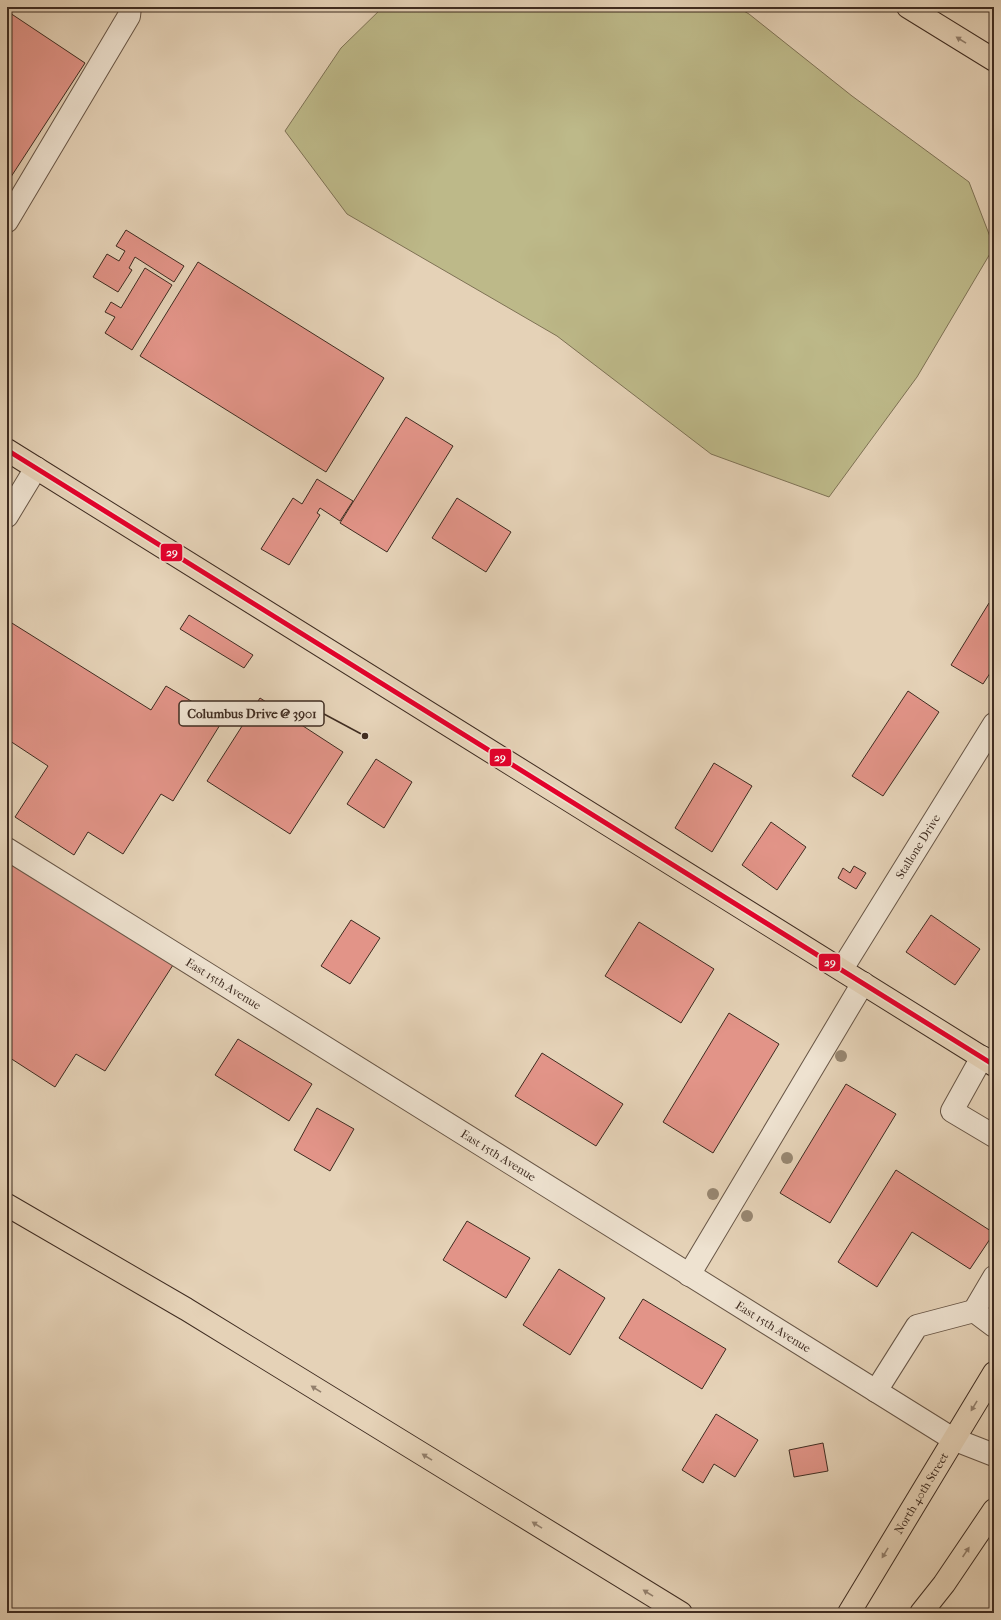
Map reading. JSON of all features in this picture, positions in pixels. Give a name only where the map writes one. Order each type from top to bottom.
[{"type":"main road","points":[[908,7],[994,60]]},
{"type":"main road","points":[[7,450],[988,1061]]},
{"type":"main road","points":[[7,1205],[186,1309],[681,1613]]},
{"type":"main road","name":"North 40th Street","points":[[849,1613],[994,1373]]},
{"type":"main road","points":[[921,1613],[944,1584],[994,1510]]},
{"type":"street","points":[[7,221],[96,74],[129,16],[130,7]]},
{"type":"street","points":[[7,516],[36,468]]},
{"type":"street","name":"Stallone Drive","points":[[842,969],[994,724]]},
{"type":"street","name":"East 15th Avenue","points":[[7,849],[953,1440],[994,1455]]},
{"type":"street","points":[[689,1274],[863,983]]},
{"type":"street","points":[[988,1061],[952,1111],[994,1136]]},
{"type":"street","points":[[876,1391],[917,1326],[974,1311],[994,1277]]},
{"type":"street","points":[[974,1311],[994,1326]]},
{"type":"shaded area","points":[[383,7],[737,7],[749,14],[852,96],[969,182],[994,247],[917,377],[829,497],[711,454],[557,336],[347,214],[285,131],[341,48]]},
{"type":"building","points":[[7,11],[85,63],[7,183]]},
{"type":"building","points":[[126,230],[184,266],[174,282],[135,257],[129,268],[132,270],[118,292],[93,277],[107,254],[119,261],[125,251],[116,246]]},
{"type":"building","points":[[198,262],[384,378],[326,472],[140,356]]},
{"type":"building","points":[[145,268],[172,285],[132,350],[105,333],[115,317],[105,312],[111,302],[121,308]]},
{"type":"building","points":[[406,417],[453,446],[387,552],[340,523]]},
{"type":"building","points":[[317,479],[353,501],[340,521],[320,508],[317,513],[320,515],[289,565],[261,549],[293,498],[302,504]]},
{"type":"building","points":[[457,498],[511,532],[486,572],[432,538]]},
{"type":"building","points":[[989,603],[994,606],[994,667],[983,684],[951,665]]},
{"type":"building","points":[[189,615],[253,655],[244,668],[180,629]]},
{"type":"building","points":[[7,620],[151,710],[166,686],[223,720],[173,801],[161,794],[123,854],[88,832],[74,855],[15,817],[48,766],[7,739]]},
{"type":"building","points":[[908,691],[939,712],[883,796],[852,776]]},
{"type":"building","points":[[260,698],[343,752],[290,834],[207,781]]},
{"type":"building","points":[[376,759],[412,782],[384,828],[347,804]]},
{"type":"building","points":[[714,763],[752,786],[712,852],[675,828]]},
{"type":"building","points":[[771,822],[806,847],[777,890],[742,865]]},
{"type":"building","points":[[7,859],[173,965],[105,1071],[76,1054],[55,1087],[7,1056]]},
{"type":"building","points":[[854,866],[866,873],[856,889],[838,878],[843,868],[850,873]]},
{"type":"building","points":[[931,915],[980,949],[955,985],[906,952]]},
{"type":"building","points":[[351,920],[380,938],[350,984],[321,966]]},
{"type":"building","points":[[639,922],[714,969],[681,1023],[605,976]]},
{"type":"building","points":[[729,1013],[779,1044],[713,1153],[663,1122]]},
{"type":"building","points":[[238,1039],[312,1084],[289,1121],[215,1075]]},
{"type":"building","points":[[542,1053],[623,1104],[596,1146],[515,1096]]},
{"type":"building","points":[[846,1084],[896,1114],[830,1223],[780,1193]]},
{"type":"building","points":[[317,1108],[354,1129],[330,1171],[294,1150]]},
{"type":"building","points":[[896,1170],[994,1233],[970,1269],[912,1232],[877,1287],[838,1262]]},
{"type":"building","points":[[467,1221],[530,1258],[506,1298],[443,1260]]},
{"type":"building","points":[[559,1269],[605,1298],[570,1355],[523,1325]]},
{"type":"building","points":[[643,1299],[726,1349],[702,1389],[619,1338]]},
{"type":"building","points":[[716,1414],[758,1440],[735,1477],[714,1464],[703,1483],[682,1470]]},
{"type":"building","points":[[823,1443],[828,1471],[794,1477],[789,1450]]},
{"type":"transit line","name":"29","points":[[7,450],[994,1065]]},
{"type":"place","name":"Columbus Drive @ 3901","points":[[365,736]]}]
